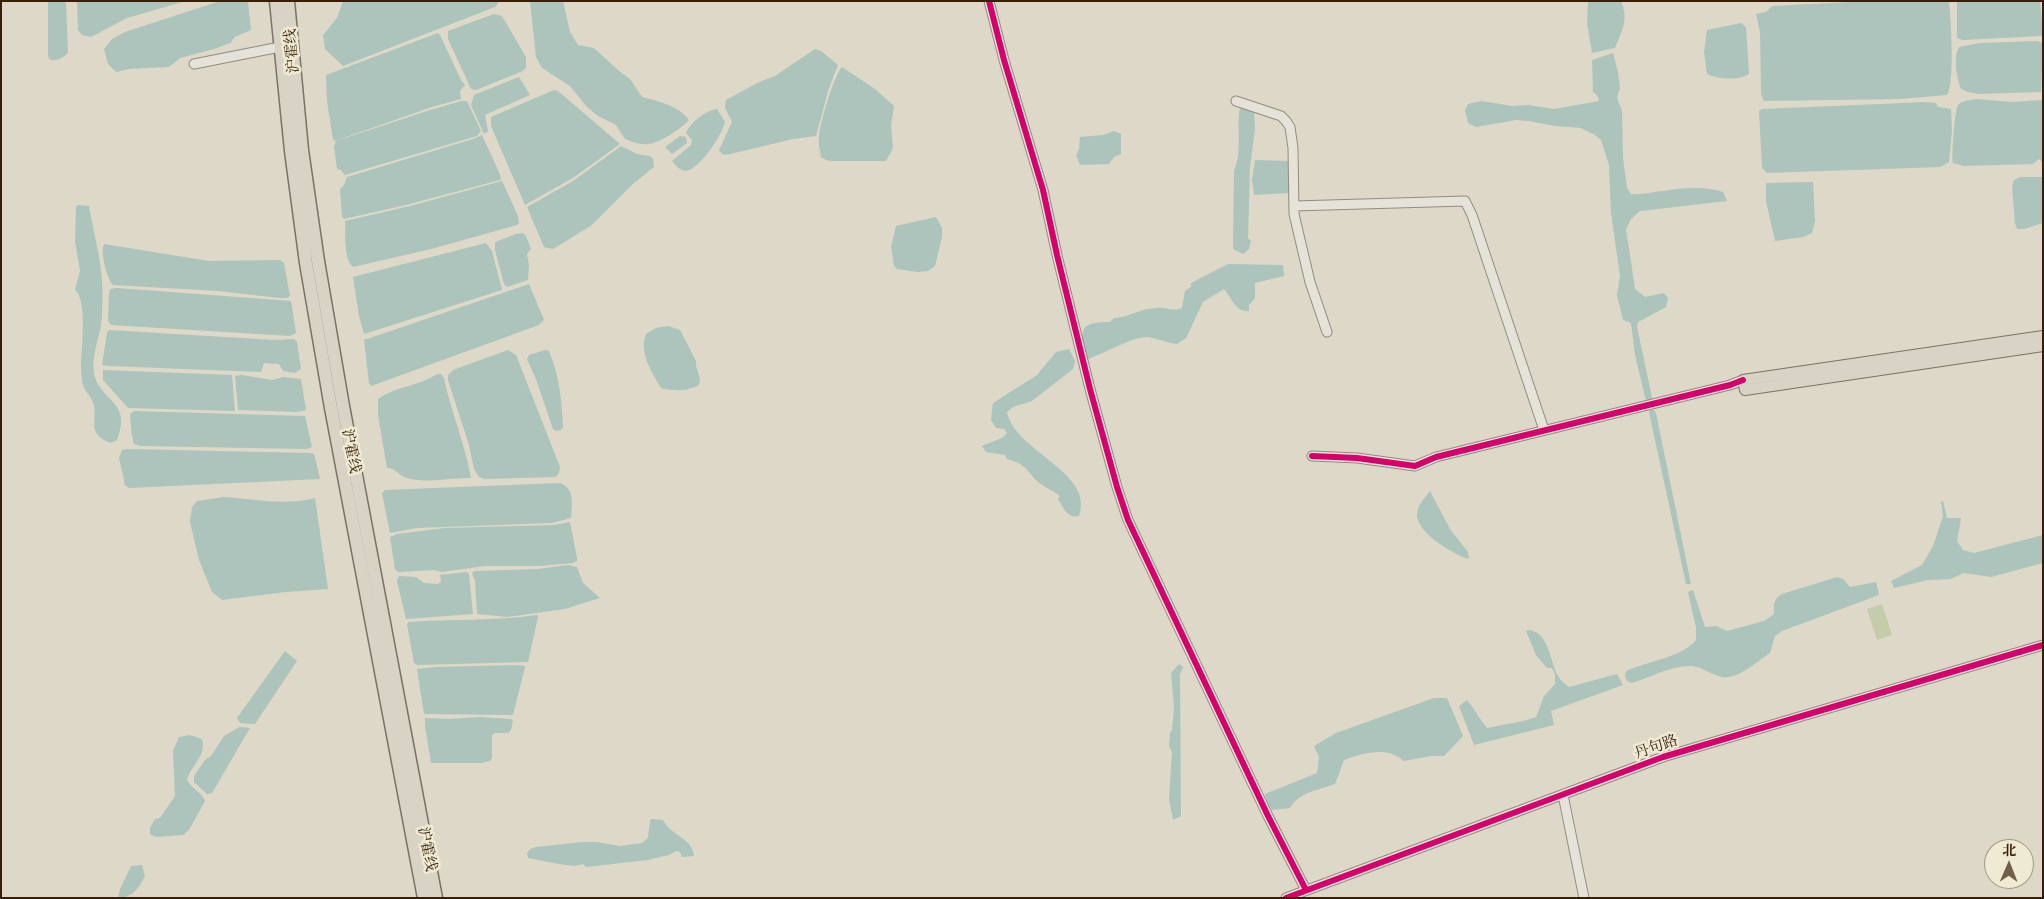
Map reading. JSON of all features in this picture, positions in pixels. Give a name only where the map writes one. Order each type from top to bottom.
[{"type":"highway","name":"沪霍线","points":[[276,1],[291,151],[310,282],[331,408],[424,898]]},
{"type":"highway","name":"沪霍线","points":[[288,1],[302,150],[318,261],[343,406],[436,898]]},
{"type":"main road","points":[[2043,336],[1743,380],[1745,390],[2043,346]]},
{"type":"street","points":[[989,1],[1004,60],[1043,190],[1090,390],[1128,520],[1268,816],[1306,890]]},
{"type":"street","points":[[194,64],[280,47]]},
{"type":"street","points":[[1236,101],[1281,116],[1290,127],[1293,148],[1294,214],[1310,282],[1327,332]]},
{"type":"street","points":[[1294,206],[1465,201],[1472,215],[1544,430]]},
{"type":"street","points":[[1312,456],[1357,458],[1415,466],[1436,457],[1730,385],[1743,380]]},
{"type":"street","name":"丹句路","points":[[1286,898],[1663,757],[2043,645]]},
{"type":"street","points":[[1562,795],[1584,898]]},
{"type":"green space","points":[[1882,604],[1892,635],[1877,640],[1867,609]]},
{"type":"shaded area","points":[[48,1],[66,1],[68,53],[62,58],[55,60],[50,60],[48,56]]},
{"type":"shaded area","points":[[77,1],[186,1],[127,18],[91,37],[82,35],[78,30]]},
{"type":"shaded area","points":[[220,1],[248,1],[251,30],[235,37],[230,43],[180,58],[169,67],[129,69],[116,72],[108,64],[104,49],[112,39],[125,32]]},
{"type":"shaded area","points":[[343,1],[500,1],[495,7],[343,66],[325,49],[323,35],[337,18]]},
{"type":"shaded area","points":[[530,1],[563,1],[570,32],[578,45],[594,48],[630,79],[642,97],[674,108],[689,120],[670,135],[654,143],[640,144],[625,139],[616,125],[598,116],[587,107],[570,86],[542,68],[536,57]]},
{"type":"shaded area","points":[[1588,1],[1621,1],[1624,20],[1615,48],[1592,53],[1587,23]]},
{"type":"shaded area","points":[[1871,1],[1949,1],[1952,65],[1947,95],[1900,99],[1764,101],[1761,94],[1760,32],[1756,14],[1766,12],[1772,6]]},
{"type":"shaded area","points":[[1957,1],[2040,1],[2043,34],[2041,36],[1963,40],[1957,38]]},
{"type":"shaded area","points":[[494,14],[502,16],[526,57],[526,67],[523,71],[476,90],[471,89],[448,39],[448,31]]},
{"type":"shaded area","points":[[1741,23],[1746,27],[1749,74],[1740,78],[1728,78],[1707,74],[1704,52],[1707,30]]},
{"type":"shaded area","points":[[438,33],[465,85],[460,91],[461,99],[432,107],[335,141],[333,139],[327,101],[326,75]]},
{"type":"shaded area","points":[[2037,41],[2043,43],[2041,92],[1978,94],[1961,89],[1956,62],[1959,47],[1979,43]]},
{"type":"shaded area","points":[[815,49],[821,51],[838,65],[829,88],[816,136],[793,139],[726,155],[722,154],[719,150],[732,122],[725,108],[726,100],[759,82],[775,76]]},
{"type":"shaded area","points":[[1613,53],[1620,88],[1617,98],[1622,111],[1623,158],[1627,188],[1631,194],[1701,188],[1723,192],[1727,201],[1640,211],[1631,219],[1626,229],[1635,289],[1645,297],[1664,293],[1668,298],[1666,307],[1638,322],[1637,327],[1653,402],[1648,403],[1635,355],[1631,323],[1623,320],[1617,295],[1620,276],[1611,213],[1609,165],[1601,140],[1581,128],[1529,121],[1516,120],[1476,127],[1468,123],[1465,110],[1468,104],[1481,101],[1512,106],[1528,105],[1554,109],[1599,101],[1597,95],[1593,92],[1592,60]]},
{"type":"shaded area","points":[[842,67],[875,89],[894,106],[891,125],[893,148],[886,161],[831,161],[821,157],[819,139],[822,122],[832,89]]},
{"type":"shaded area","points":[[519,77],[530,95],[485,115],[488,131],[484,134],[471,105],[474,95]]},
{"type":"shaded area","points":[[554,90],[558,91],[620,144],[573,178],[525,205],[491,126],[491,117]]},
{"type":"shaded area","points":[[1977,99],[2013,102],[2043,100],[2043,163],[2039,159],[2033,164],[1964,166],[1953,163],[1958,105],[1965,101]]},
{"type":"shaded area","points":[[461,101],[467,101],[481,131],[477,136],[345,175],[341,170],[337,169],[334,146],[336,141]]},
{"type":"shaded area","points":[[1936,103],[1938,107],[1951,109],[1952,131],[1949,162],[1940,167],[1767,173],[1762,168],[1759,111],[1762,109]]},
{"type":"shaded area","points":[[1240,107],[1254,110],[1255,129],[1250,167],[1248,238],[1251,241],[1249,249],[1243,254],[1233,249],[1234,171],[1239,147]]},
{"type":"shaded area","points":[[717,109],[725,122],[716,142],[700,162],[689,170],[684,171],[672,161],[691,145],[692,140],[686,133],[688,129],[703,114]]},
{"type":"shaded area","points":[[1114,131],[1121,134],[1121,154],[1114,157],[1109,164],[1080,165],[1076,155],[1079,149],[1080,137],[1103,135]]},
{"type":"shaded area","points":[[482,135],[499,172],[500,180],[406,205],[344,219],[342,217],[340,189],[347,177]]},
{"type":"shaded area","points":[[680,136],[686,137],[687,143],[672,154],[665,147]]},
{"type":"shaded area","points":[[621,146],[637,154],[650,156],[653,159],[654,167],[634,183],[592,225],[553,249],[544,247],[527,207],[573,181]]},
{"type":"shaded area","points":[[1255,160],[1290,161],[1290,193],[1254,195],[1252,180]]},
{"type":"shaded area","points":[[2020,177],[2043,177],[2043,223],[2024,229],[2017,229],[2012,186],[2014,180]]},
{"type":"shaded area","points":[[502,181],[518,216],[519,223],[517,225],[431,249],[353,267],[350,263],[346,251],[345,221],[410,206]]},
{"type":"shaded area","points":[[1813,182],[1815,221],[1812,233],[1803,237],[1775,241],[1766,201],[1766,183]]},
{"type":"shaded area","points":[[78,205],[89,206],[101,273],[102,316],[93,366],[94,373],[97,383],[118,409],[121,417],[121,427],[117,440],[110,443],[98,435],[94,427],[94,405],[84,388],[82,378],[82,312],[79,295],[75,290],[80,271],[75,241],[76,207]]},
{"type":"shaded area","points":[[936,217],[942,228],[942,237],[935,266],[928,271],[918,272],[897,269],[894,266],[891,247],[896,226]]},
{"type":"shaded area","points":[[523,233],[531,249],[527,254],[529,265],[528,280],[507,287],[504,284],[495,250],[495,242]]},
{"type":"shaded area","points":[[486,243],[492,251],[502,290],[364,334],[353,277]]},
{"type":"shaded area","points":[[104,244],[209,261],[280,260],[284,263],[290,296],[280,298],[218,291],[113,285],[108,277],[105,265]]},
{"type":"shaded area","points":[[1228,264],[1283,265],[1284,276],[1255,283],[1255,298],[1249,305],[1249,311],[1244,311],[1237,307],[1224,289],[1203,302],[1186,338],[1177,344],[1147,337],[1141,338],[1088,359],[1082,335],[1086,327],[1099,322],[1110,322],[1114,318],[1150,308],[1175,310],[1182,308],[1185,291],[1191,287],[1191,283]]},
{"type":"shaded area","points":[[529,284],[544,320],[539,325],[371,386],[369,383],[364,340]]},
{"type":"shaded area","points":[[110,289],[291,301],[296,333],[290,336],[111,325],[108,321],[109,293]]},
{"type":"shaded area","points":[[668,326],[680,330],[696,361],[700,378],[699,385],[680,390],[661,388],[653,375],[645,355],[644,341],[646,334],[656,328]]},
{"type":"shaded area","points":[[109,330],[275,340],[294,339],[297,342],[301,369],[295,373],[283,371],[279,364],[264,363],[261,372],[102,365]]},
{"type":"shaded area","points":[[1069,349],[1075,361],[1073,369],[1032,401],[1013,407],[1007,412],[1013,426],[1024,439],[1065,474],[1076,487],[1081,501],[1079,516],[1068,514],[1058,499],[1060,496],[1034,478],[1021,464],[1007,459],[1005,455],[986,452],[982,446],[1002,438],[1007,433],[1004,429],[996,428],[991,420],[993,403],[1037,375],[1056,352]]},
{"type":"shaded area","points":[[508,350],[516,355],[560,467],[556,477],[485,479],[479,477],[474,469],[469,445],[448,375],[453,370]]},
{"type":"shaded area","points":[[545,350],[549,351],[552,360],[561,398],[563,427],[561,430],[556,431],[553,429],[527,359],[529,355]]},
{"type":"shaded area","points":[[103,370],[232,375],[235,411],[128,408],[103,380]]},
{"type":"shaded area","points":[[441,374],[444,378],[471,478],[415,480],[404,477],[393,469],[387,468],[378,415],[378,399],[393,391]]},
{"type":"shaded area","points":[[242,375],[272,380],[283,377],[301,379],[306,410],[296,412],[238,410],[235,376]]},
{"type":"shaded area","points":[[1650,410],[1654,410],[1656,413],[1691,584],[1686,584]]},
{"type":"shaded area","points":[[134,411],[305,416],[312,447],[307,449],[141,446],[134,444],[132,437],[130,414]]},
{"type":"shaded area","points":[[122,450],[309,453],[314,454],[320,479],[129,488],[125,485],[119,458]]},
{"type":"shaded area","points":[[560,483],[565,485],[572,498],[571,518],[552,523],[417,528],[390,533],[382,493],[385,490]]},
{"type":"shaded area","points":[[1430,491],[1450,529],[1468,552],[1469,559],[1446,548],[1429,536],[1423,529],[1417,515],[1418,508]]},
{"type":"shaded area","points":[[224,497],[282,502],[315,498],[328,589],[222,600],[212,592],[199,560],[190,522],[192,507],[197,501]]},
{"type":"shaded area","points":[[1943,501],[1947,518],[1961,518],[1957,541],[1963,550],[1974,553],[2043,535],[2043,563],[1991,577],[1964,573],[1950,579],[1928,580],[1894,588],[1891,581],[1922,565],[1933,546],[1943,516],[1941,502]]},
{"type":"shaded area","points":[[570,522],[577,558],[577,561],[573,563],[540,566],[485,566],[442,572],[434,570],[398,572],[395,569],[390,537],[397,534],[445,528],[554,525]]},
{"type":"shaded area","points":[[568,565],[577,567],[583,583],[600,598],[565,609],[507,617],[477,614],[475,581],[472,573],[474,571],[538,569]]},
{"type":"shaded area","points":[[466,572],[469,574],[473,614],[406,619],[397,581],[399,576],[416,577],[424,583],[438,584],[441,581],[440,575]]},
{"type":"shaded area","points":[[1837,577],[1843,579],[1850,587],[1876,582],[1879,595],[1782,631],[1775,636],[1770,653],[1734,676],[1722,677],[1703,669],[1685,666],[1669,669],[1632,683],[1627,681],[1626,671],[1673,655],[1690,646],[1696,640],[1696,628],[1688,592],[1693,590],[1705,627],[1716,626],[1727,631],[1764,621],[1774,614],[1776,600],[1782,594]]},
{"type":"shaded area","points":[[537,615],[528,662],[417,665],[414,663],[407,624],[409,622]]},
{"type":"shaded area","points":[[1529,630],[1541,636],[1558,676],[1569,687],[1617,674],[1623,685],[1551,711],[1554,725],[1474,745],[1459,706],[1467,700],[1487,728],[1524,721],[1536,717],[1544,696],[1555,684],[1555,675],[1552,668],[1547,668],[1536,655],[1526,631]]},
{"type":"shaded area","points":[[285,651],[297,661],[255,724],[240,723],[237,718]]},
{"type":"shaded area","points":[[1179,664],[1183,667],[1180,675],[1181,816],[1173,820],[1169,799],[1172,752],[1169,746],[1174,707],[1171,673]]},
{"type":"shaded area","points":[[518,665],[525,667],[513,715],[424,714],[417,669]]},
{"type":"shaded area","points":[[1434,698],[1447,698],[1463,736],[1444,756],[1431,756],[1404,761],[1397,756],[1375,752],[1351,757],[1344,760],[1335,784],[1304,795],[1290,808],[1272,810],[1265,794],[1317,773],[1319,757],[1314,746],[1336,733]]},
{"type":"shaded area","points":[[480,717],[511,719],[513,721],[511,730],[508,733],[495,733],[492,735],[492,758],[490,761],[481,763],[431,763],[425,718]]},
{"type":"shaded area","points":[[240,727],[250,728],[212,793],[207,794],[194,782],[194,776],[205,760],[211,756],[224,736]]},
{"type":"shaded area","points":[[190,735],[202,739],[203,745],[201,755],[187,779],[205,801],[189,830],[183,835],[156,837],[150,834],[150,828],[155,819],[160,818],[175,796],[173,751],[179,737]]},
{"type":"shaded area","points":[[650,820],[663,820],[671,830],[690,845],[694,856],[682,857],[680,852],[676,851],[669,855],[648,860],[586,867],[583,864],[575,866],[528,858],[527,853],[530,849],[536,847],[583,842],[620,846],[642,843],[648,838]]},
{"type":"shaded area","points":[[142,865],[145,876],[138,888],[123,898],[118,898],[120,889],[131,866]]},
{"type":"cycle path","points":[[989,1],[1004,60],[1043,190],[1090,389],[1128,520],[1268,816],[1306,890]]},
{"type":"cycle path","points":[[1312,456],[1357,458],[1415,466],[1436,457],[1730,385],[1743,380]]},
{"type":"cycle path","points":[[1286,898],[1663,757],[2043,645]]}]
